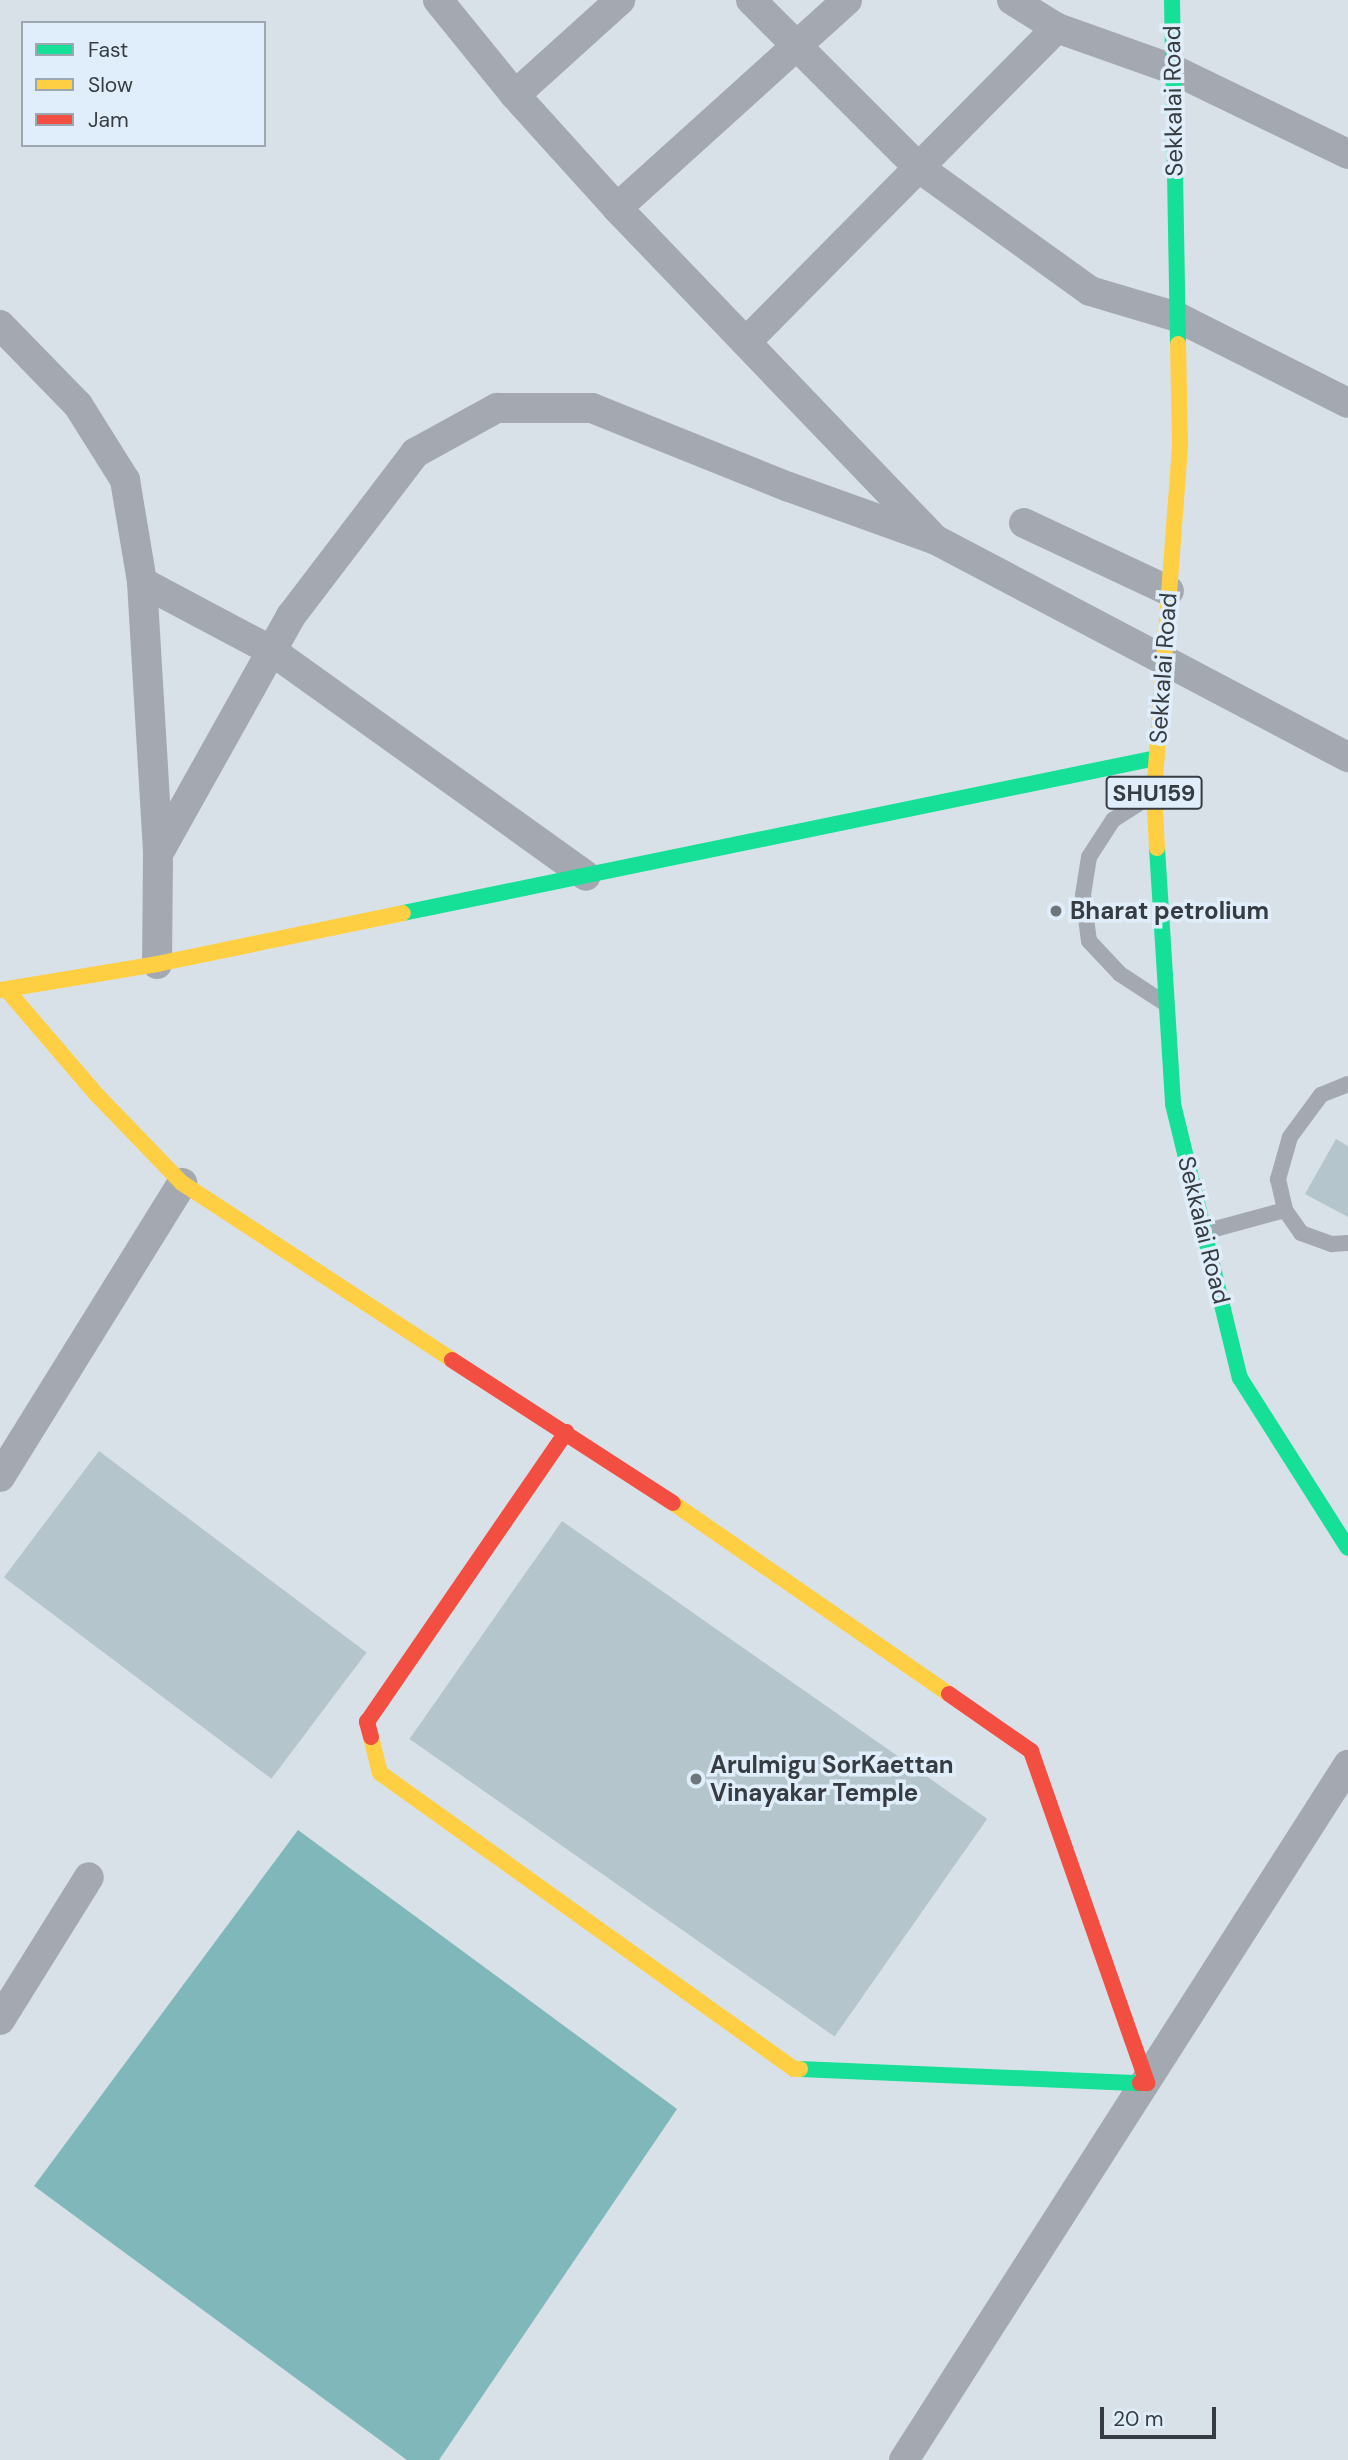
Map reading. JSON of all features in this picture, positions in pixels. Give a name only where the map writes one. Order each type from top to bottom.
[{"type":"street","points":[[438,0],[515,95],[617,208],[936,540]]},
{"type":"street","points":[[515,95],[620,0]]},
{"type":"street","points":[[751,0],[918,167],[1090,291],[1177,317],[1348,403]]},
{"type":"street","points":[[617,208],[847,0]]},
{"type":"street","points":[[1012,0],[1057,28],[1172,69],[1348,154]]},
{"type":"street","name":"Sekkalai Road","points":[[1171,0],[1180,444],[1154,793],[1173,1104],[1240,1378],[1348,1548]]},
{"type":"street","points":[[746,342],[1057,28]]},
{"type":"street","points":[[0,325],[78,405],[125,480],[142,582],[158,854],[157,964]]},
{"type":"street","points":[[158,854],[291,617],[415,453],[497,408],[592,408],[789,487],[936,540],[1348,757]]},
{"type":"street","points":[[1024,523],[1168,591]]},
{"type":"street","points":[[142,582],[272,651],[586,876]]},
{"type":"street","points":[[3,990],[157,964],[1156,758]]},
{"type":"street","points":[[3,990],[96,1094],[182,1183],[381,1315],[566,1432],[1031,1751],[1147,2083]]},
{"type":"street","points":[[0,1476],[182,1183]]},
{"type":"street","points":[[566,1432],[367,1722],[380,1773],[793,2069],[1147,2083]]},
{"type":"street","points":[[904,2460],[1348,1765]]},
{"type":"street","points":[[0,2020],[89,1877]]},
{"type":"lane","points":[[1154,793],[1113,820],[1088,857],[1083,895],[1089,941],[1120,974],[1166,1003]]},
{"type":"lane","points":[[1348,1084],[1321,1095],[1290,1137],[1278,1179],[1284,1210],[1301,1233],[1332,1244],[1348,1243]]},
{"type":"lane","points":[[1204,1232],[1284,1210]]},
{"type":"water","points":[[298,1830],[677,2109],[439,2460],[407,2460],[34,2186]]},
{"type":"building","points":[[1336,1139],[1348,1146],[1348,1217],[1305,1194]]},
{"type":"building","points":[[99,1451],[367,1653],[271,1779],[4,1577]]},
{"type":"building","name":"Arulmigu SorKaettan Vinayakar Temple","points":[[562,1521],[987,1819],[835,2037],[409,1739]]},
{"type":"traffic: fast","points":[[1172,0],[1178,344]]},
{"type":"traffic: fast","points":[[403,913],[1156,758]]},
{"type":"traffic: fast","points":[[1157,848],[1173,1104],[1240,1378],[1348,1548]]},
{"type":"traffic: fast","points":[[800,2069],[1140,2083]]},
{"type":"traffic: slow","points":[[1157,848],[1154,793],[1180,444],[1178,344]]},
{"type":"traffic: slow","points":[[0,990],[157,964],[403,913]]},
{"type":"traffic: slow","points":[[6,989],[96,1094],[182,1183],[452,1360]]},
{"type":"traffic: slow","points":[[673,1503],[949,1694]]},
{"type":"traffic: slow","points":[[371,1737],[380,1773],[794,2069],[800,2069]]},
{"type":"traffic: jam","points":[[452,1360],[673,1503]]},
{"type":"traffic: jam","points":[[371,1737],[367,1722],[566,1432]]},
{"type":"traffic: jam","points":[[949,1694],[1031,1751],[1147,2083],[1140,2083]]},
{"type":"place","name":"Bharat petrolium","points":[[1056,911]]},
{"type":"place","name":"Arulmigu SorKaettan Vinayakar Temple","points":[[696,1779]]}]
